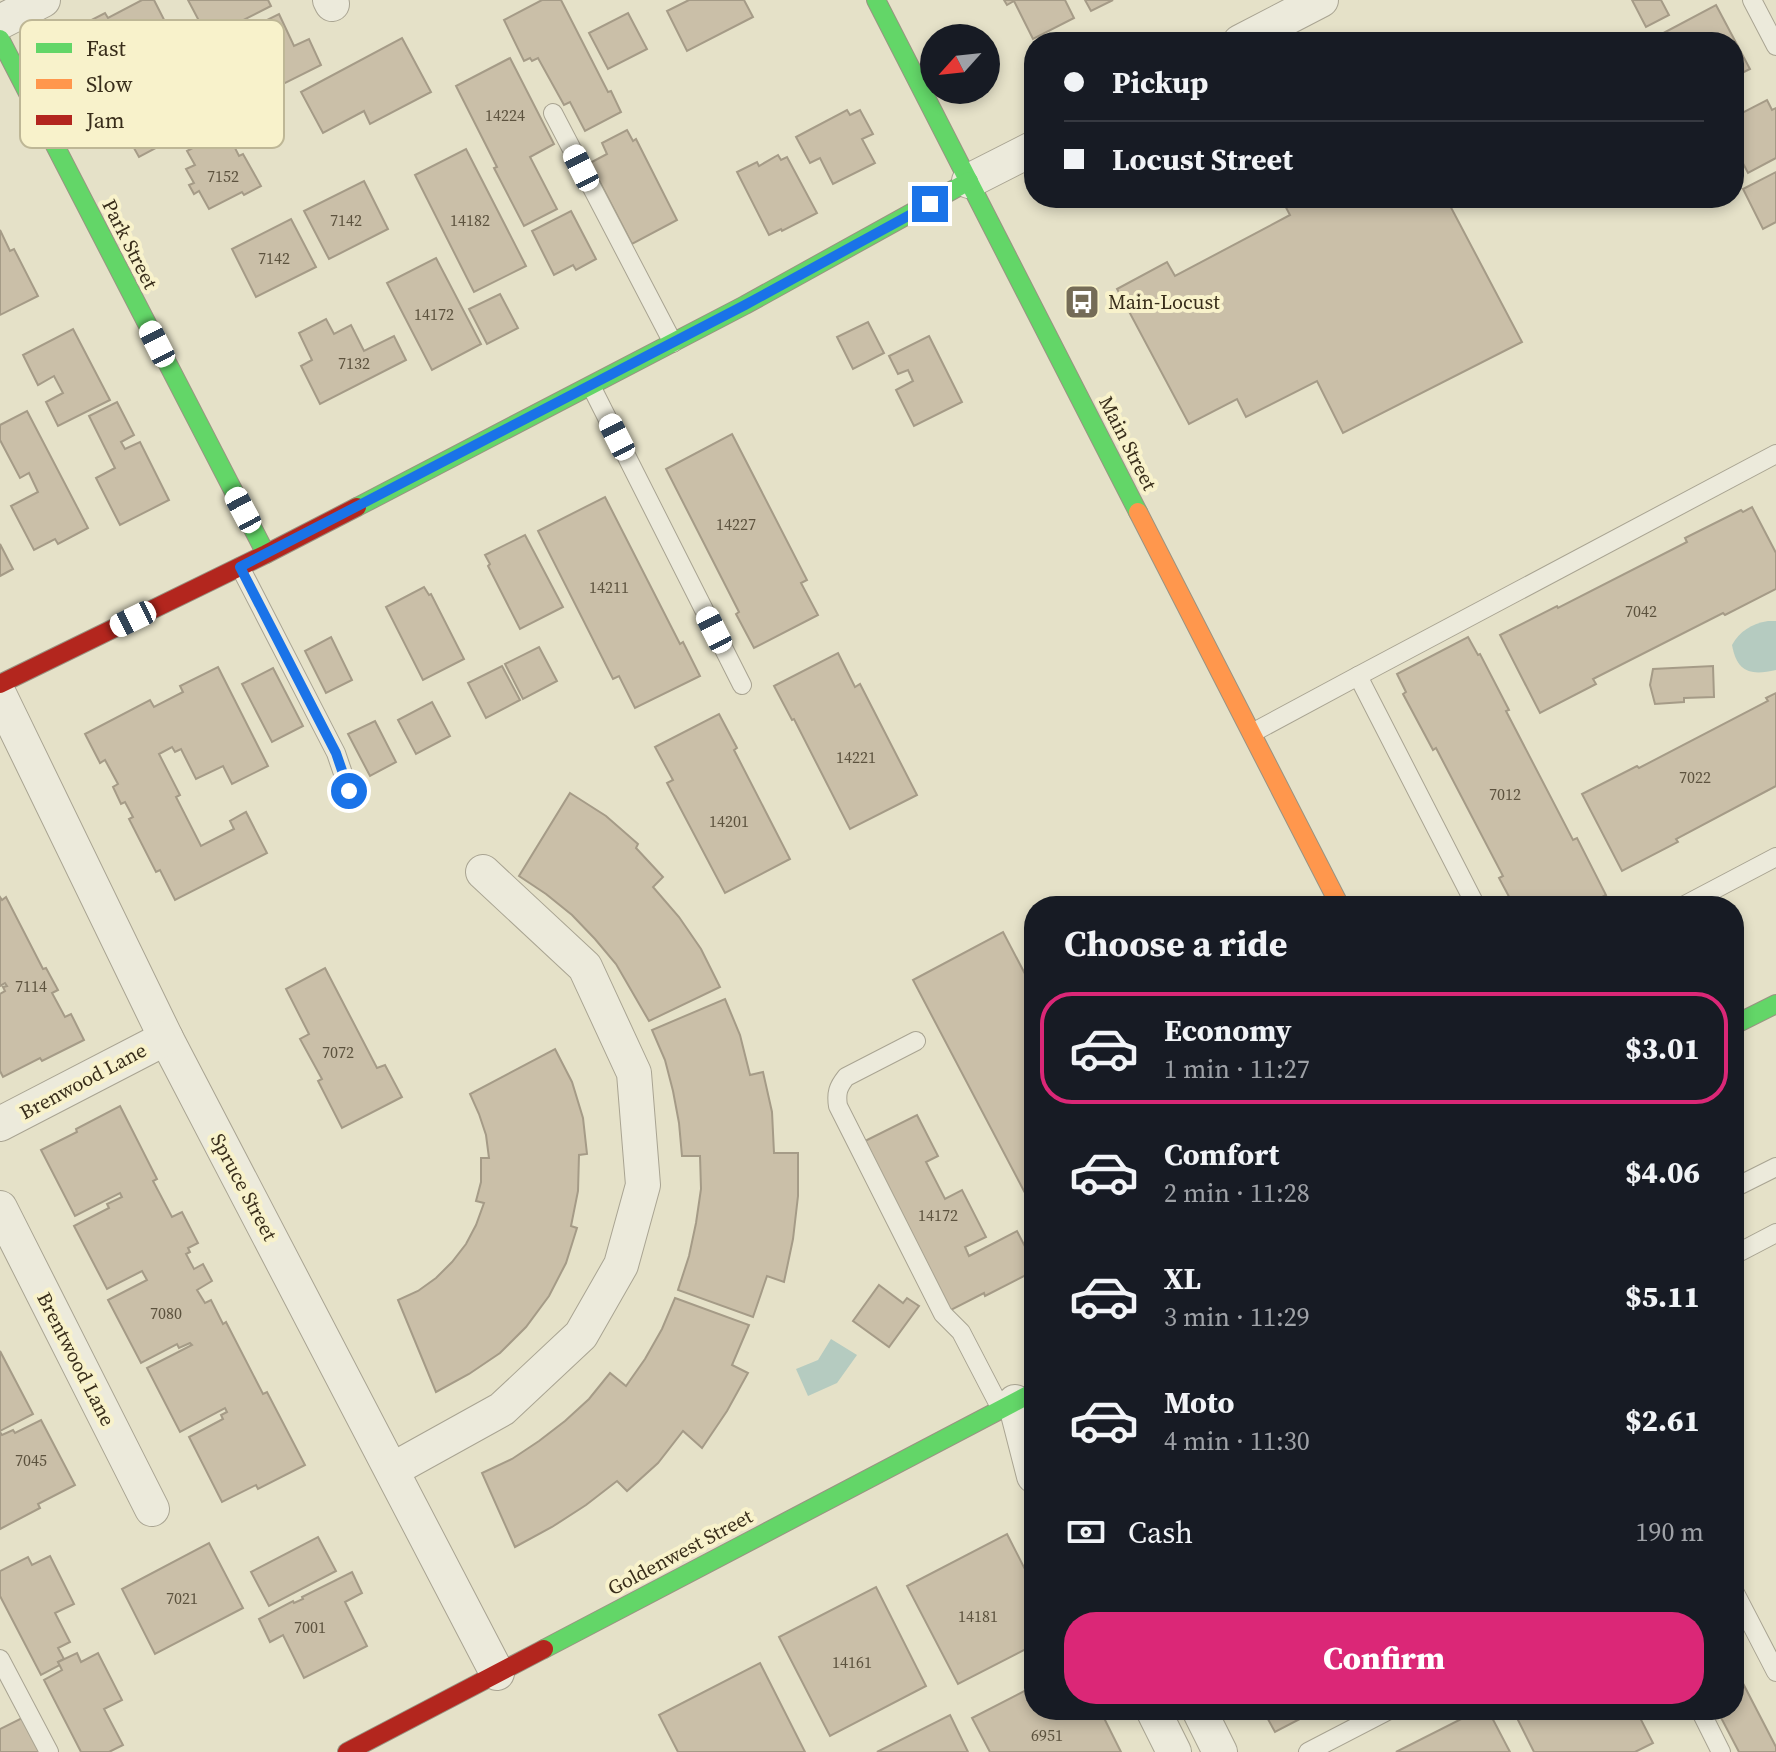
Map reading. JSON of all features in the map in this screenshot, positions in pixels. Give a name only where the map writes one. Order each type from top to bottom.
[{"type":"street","points":[[0,22],[43,0]]},
{"type":"street","name":"Main Street","points":[[876,0],[1335,896]]},
{"type":"street","points":[[1259,32],[1321,0]]},
{"type":"street","name":"Park Street","points":[[0,39],[20,78]]},
{"type":"street","name":"Park Street","points":[[56,148],[266,554]]},
{"type":"street","points":[[0,684],[266,554],[591,386],[1024,153]]},
{"type":"street","name":"Spruce Street","points":[[0,696],[166,1038],[497,1673]]},
{"type":"street","points":[[392,1470],[502,1409],[581,1335],[621,1265],[643,1185],[634,1073],[585,967],[483,872]]},
{"type":"street","points":[[1744,1020],[1776,1004]]},
{"type":"street","name":"Brenwood Lane","points":[[0,1124],[166,1038]]},
{"type":"street","name":"Brentwood Lane","points":[[0,1208],[152,1509]]},
{"type":"street","name":"Goldenwest Street","points":[[347,1752],[1021,1406]]},
{"type":"street","points":[[1158,1720],[1174,1752]]},
{"type":"street","points":[[1204,1720],[1220,1752]]},
{"type":"lane","points":[[1752,0],[1776,46]]},
{"type":"lane","points":[[553,113],[673,343]]},
{"type":"lane","points":[[591,386],[742,685]]},
{"type":"lane","points":[[1252,733],[1776,454]]},
{"type":"lane","points":[[240,567],[336,753],[349,791]]},
{"type":"lane","points":[[1358,676],[1471,896]]},
{"type":"lane","points":[[1702,896],[1776,857]]},
{"type":"lane","points":[[916,1041],[846,1077],[836,1094],[838,1106],[943,1314],[1021,1406]]},
{"type":"lane","points":[[1744,1183],[1776,1167]]},
{"type":"lane","points":[[1744,1250],[1776,1233]]},
{"type":"lane","points":[[1744,1610],[1776,1672]]},
{"type":"lane","points":[[0,1659],[49,1752]]},
{"type":"lane","points":[[1309,1751],[1369,1720]]},
{"type":"lane","points":[[1705,1720],[1721,1752]]},
{"type":"lane","points":[[381,1734],[389,1752]]},
{"type":"shaded area","points":[[1776,621],[1776,670],[1746,670],[1737,661],[1732,645],[1747,629]]},
{"type":"shaded area","points":[[831,1339],[857,1355],[837,1383],[808,1396],[796,1369],[818,1360]]},
{"type":"building","points":[[142,0],[154,0],[164,20],[91,20],[105,13],[108,18]]},
{"type":"building","points":[[188,0],[268,0],[271,6],[243,20],[199,20]]},
{"type":"building","points":[[542,0],[561,0],[621,112],[585,131],[570,102],[564,105],[538,58],[524,61],[504,20]]},
{"type":"building","points":[[689,0],[744,0],[753,17],[687,51],[667,11]]},
{"type":"building","points":[[1004,0],[1065,0],[1074,18],[1047,32],[1030,32],[1014,1],[1007,5]]},
{"type":"building","points":[[1085,0],[1113,0],[1091,11]]},
{"type":"building","points":[[1632,0],[1661,0],[1669,15],[1646,27]]},
{"type":"building","points":[[1716,5],[1730,32],[1665,32]]},
{"type":"building","points":[[628,13],[647,49],[608,69],[589,33]]},
{"type":"building","points":[[279,14],[282,20],[267,20]]},
{"type":"building","points":[[284,25],[294,46],[309,39],[321,65],[284,84]]},
{"type":"building","points":[[402,38],[431,92],[370,124],[364,111],[323,133],[301,92]]},
{"type":"building","points":[[510,58],[554,144],[530,157],[557,209],[524,226],[456,86]]},
{"type":"building","points":[[1744,58],[1750,69],[1744,72]]},
{"type":"building","points":[[1767,100],[1772,110],[1776,108],[1776,158],[1748,173],[1744,165],[1744,112]]},
{"type":"building","points":[[847,110],[850,115],[860,110],[873,134],[862,139],[875,163],[833,184],[820,158],[810,163],[796,137]]},
{"type":"building","points":[[627,130],[633,141],[636,139],[677,220],[632,244],[590,163],[607,154],[602,143]]},
{"type":"building","points":[[134,148],[156,148],[139,157]]},
{"type":"building","points":[[193,148],[235,148],[239,156],[243,154],[261,186],[209,209],[199,191],[194,194],[189,185],[194,183],[186,169],[195,165],[187,151]]},
{"type":"building","points":[[466,149],[526,266],[474,292],[415,175]]},
{"type":"building","points":[[778,155],[781,160],[787,157],[817,213],[769,235],[737,172],[757,162],[759,166]]},
{"type":"building","points":[[1776,172],[1776,222],[1763,229],[1744,188]]},
{"type":"building","points":[[364,181],[388,229],[329,259],[304,211]]},
{"type":"building","points":[[1286,208],[1451,208],[1522,342],[1343,433],[1317,381],[1246,417],[1237,399],[1189,424],[1117,289],[1167,262],[1175,276],[1290,215]]},
{"type":"building","points":[[571,211],[596,259],[576,270],[573,265],[554,275],[532,231]]},
{"type":"building","points":[[291,219],[316,267],[256,297],[232,249]]},
{"type":"building","points":[[0,230],[10,251],[14,249],[38,296],[0,315]]},
{"type":"building","points":[[436,258],[481,344],[432,370],[387,283]]},
{"type":"building","points":[[500,294],[518,328],[487,344],[469,309]]},
{"type":"building","points":[[326,319],[334,334],[351,325],[364,351],[394,336],[406,360],[320,404],[301,366],[312,360],[299,333]]},
{"type":"building","points":[[868,322],[884,353],[853,369],[837,337]]},
{"type":"building","points":[[73,329],[110,400],[58,426],[46,402],[63,393],[54,376],[38,385],[23,355]]},
{"type":"building","points":[[929,336],[962,402],[914,426],[896,390],[913,381],[908,370],[898,374],[889,356]]},
{"type":"building","points":[[117,402],[134,435],[121,442],[125,449],[140,442],[169,500],[120,525],[96,478],[115,468],[89,416]]},
{"type":"building","points":[[27,411],[88,528],[58,544],[55,539],[34,550],[11,506],[38,492],[29,473],[20,478],[0,440],[0,425]]},
{"type":"building","points":[[732,434],[807,580],[801,583],[818,615],[754,648],[736,614],[739,612],[666,469]]},
{"type":"building","points":[[605,497],[680,644],[683,642],[700,676],[635,708],[619,676],[613,679],[538,531]]},
{"type":"building","points":[[1752,507],[1776,553],[1776,589],[1593,679],[1596,684],[1540,713],[1500,635],[1687,542],[1685,538]]},
{"type":"building","points":[[525,535],[563,607],[520,629],[485,555]]},
{"type":"building","points":[[0,544],[13,569],[0,576]]},
{"type":"building","points":[[424,587],[431,594],[464,659],[423,680],[386,607]]},
{"type":"building","points":[[331,637],[352,680],[326,693],[305,651]]},
{"type":"building","points":[[1468,637],[1509,710],[1506,711],[1573,840],[1577,838],[1606,895],[1509,896],[1499,878],[1503,876],[1436,748],[1433,750],[1403,694],[1406,692],[1397,674]]},
{"type":"building","points":[[539,647],[557,681],[523,699],[505,664]]},
{"type":"building","points":[[838,653],[855,687],[860,684],[917,795],[850,829],[774,686]]},
{"type":"building","points":[[502,666],[520,700],[486,718],[468,683]]},
{"type":"building","points":[[1713,666],[1714,697],[1684,698],[1684,702],[1655,704],[1650,685],[1653,669]]},
{"type":"building","points":[[218,667],[268,766],[232,784],[223,766],[196,779],[181,749],[175,752],[172,747],[159,754],[201,846],[234,829],[230,821],[246,812],[267,853],[175,900],[160,870],[156,872],[129,819],[133,817],[125,802],[121,804],[113,787],[118,784],[105,760],[100,763],[85,734],[150,700],[154,707],[183,692],[180,686]]},
{"type":"building","points":[[273,668],[303,726],[272,742],[242,684]]},
{"type":"building","points":[[1776,693],[1776,786],[1622,871],[1582,794],[1768,701],[1766,698]]},
{"type":"building","points":[[432,702],[450,736],[416,754],[398,720]]},
{"type":"building","points":[[719,714],[790,859],[725,893],[667,783],[673,780],[655,747]]},
{"type":"building","points":[[375,721],[396,762],[370,776],[348,734]]},
{"type":"building","points":[[570,793],[606,816],[638,844],[636,848],[663,877],[653,887],[701,949],[720,987],[649,1021],[616,964],[595,939],[572,915],[519,876]]},
{"type":"building","points":[[0,897],[2,900],[6,897],[43,969],[46,968],[58,990],[52,993],[65,1017],[71,1014],[84,1040],[3,1077],[0,1071],[0,994],[7,986],[5,983],[0,986]]},
{"type":"building","points":[[1003,932],[1024,972],[1024,1191],[913,980]]},
{"type":"building","points":[[325,968],[377,1068],[385,1065],[402,1097],[342,1128],[318,1081],[322,1079],[300,1039],[309,1034],[286,989]]},
{"type":"building","points":[[725,999],[740,1035],[750,1075],[763,1072],[772,1112],[774,1153],[798,1153],[798,1196],[784,1282],[767,1276],[753,1317],[678,1290],[696,1223],[701,1189],[700,1156],[682,1156],[673,1091],[665,1060],[652,1030]]},
{"type":"building","points":[[555,1049],[572,1082],[583,1118],[587,1154],[579,1155],[578,1191],[571,1226],[577,1228],[566,1263],[549,1296],[526,1327],[500,1353],[436,1392],[398,1300],[418,1291],[452,1262],[466,1244],[484,1203],[476,1201],[481,1182],[481,1158],[489,1158],[486,1135],[470,1094]]},
{"type":"building","points":[[120,1106],[157,1179],[153,1181],[172,1217],[182,1212],[198,1243],[188,1248],[190,1252],[186,1254],[194,1269],[203,1264],[212,1281],[197,1290],[205,1303],[211,1300],[223,1324],[226,1322],[263,1394],[267,1392],[305,1465],[258,1489],[256,1485],[222,1502],[189,1437],[223,1419],[221,1415],[227,1412],[225,1408],[180,1432],[147,1368],[192,1345],[179,1348],[177,1344],[141,1363],[108,1300],[147,1280],[142,1271],[107,1289],[74,1226],[109,1208],[107,1204],[122,1197],[120,1193],[75,1216],[41,1150]]},
{"type":"building","points":[[917,1115],[938,1156],[926,1162],[945,1199],[962,1190],[986,1237],[965,1247],[969,1256],[1017,1231],[1024,1245],[1024,1276],[949,1311],[863,1142]]},
{"type":"building","points":[[879,1285],[903,1303],[907,1298],[919,1306],[889,1347],[853,1321]]},
{"type":"building","points":[[675,1298],[749,1325],[732,1365],[748,1373],[727,1411],[702,1448],[683,1431],[658,1463],[627,1491],[617,1481],[552,1527],[515,1547],[482,1473],[512,1459],[565,1421],[589,1399],[610,1373],[626,1386],[662,1329]]},
{"type":"building","points":[[0,1351],[33,1414],[0,1431]]},
{"type":"building","points":[[41,1420],[75,1485],[0,1529],[0,1432],[2,1435],[13,1430],[15,1433]]},
{"type":"building","points":[[1007,1534],[1024,1567],[1024,1650],[958,1684],[907,1586]]},
{"type":"building","points":[[318,1537],[336,1571],[269,1606],[251,1572]]},
{"type":"building","points":[[209,1543],[243,1608],[155,1654],[122,1589]]},
{"type":"building","points":[[50,1556],[74,1604],[55,1613],[70,1642],[58,1648],[64,1659],[58,1662],[60,1665],[41,1675],[0,1596],[0,1571],[28,1557],[32,1565]]},
{"type":"building","points":[[352,1572],[362,1593],[345,1602],[367,1646],[304,1678],[283,1635],[270,1642],[259,1619]]},
{"type":"building","points":[[876,1587],[926,1686],[830,1736],[779,1637]]},
{"type":"building","points":[[77,1653],[81,1662],[98,1653],[122,1700],[104,1709],[123,1745],[109,1752],[81,1752],[44,1680],[62,1670],[58,1662]]},
{"type":"building","points":[[760,1663],[805,1752],[678,1752],[659,1715]]},
{"type":"building","points":[[1744,1685],[1776,1752],[1739,1752],[1722,1720],[1744,1720]]},
{"type":"building","points":[[1024,1691],[1024,1720],[1105,1720],[1121,1752],[990,1752],[972,1718]]},
{"type":"building","points":[[950,1715],[968,1752],[877,1752]]},
{"type":"building","points":[[24,1717],[41,1752],[0,1752],[0,1729]]},
{"type":"building","points":[[1268,1720],[1298,1720],[1275,1732]]},
{"type":"building","points":[[1459,1720],[1493,1720],[1510,1752],[1396,1752]]},
{"type":"building","points":[[1518,1720],[1641,1720],[1653,1743],[1635,1752],[1534,1752]]},
{"type":"traffic: fast","points":[[876,0],[1138,512]]},
{"type":"traffic: fast","points":[[0,39],[20,78]]},
{"type":"traffic: fast","points":[[56,148],[266,554]]},
{"type":"traffic: fast","points":[[357,507],[745,305],[969,181]]},
{"type":"traffic: fast","points":[[1744,1020],[1776,1004]]},
{"type":"traffic: fast","points":[[544,1649],[1024,1397]]},
{"type":"traffic: slow","points":[[1138,512],[1335,896]]},
{"type":"traffic: jam","points":[[0,684],[357,507]]},
{"type":"traffic: jam","points":[[347,1752],[544,1649]]},
{"type":"place","name":"Main-Locust","points":[[1082,302]]},
{"type":"route","points":[[349,791],[336,753],[240,567],[745,305],[930,204]]}]
